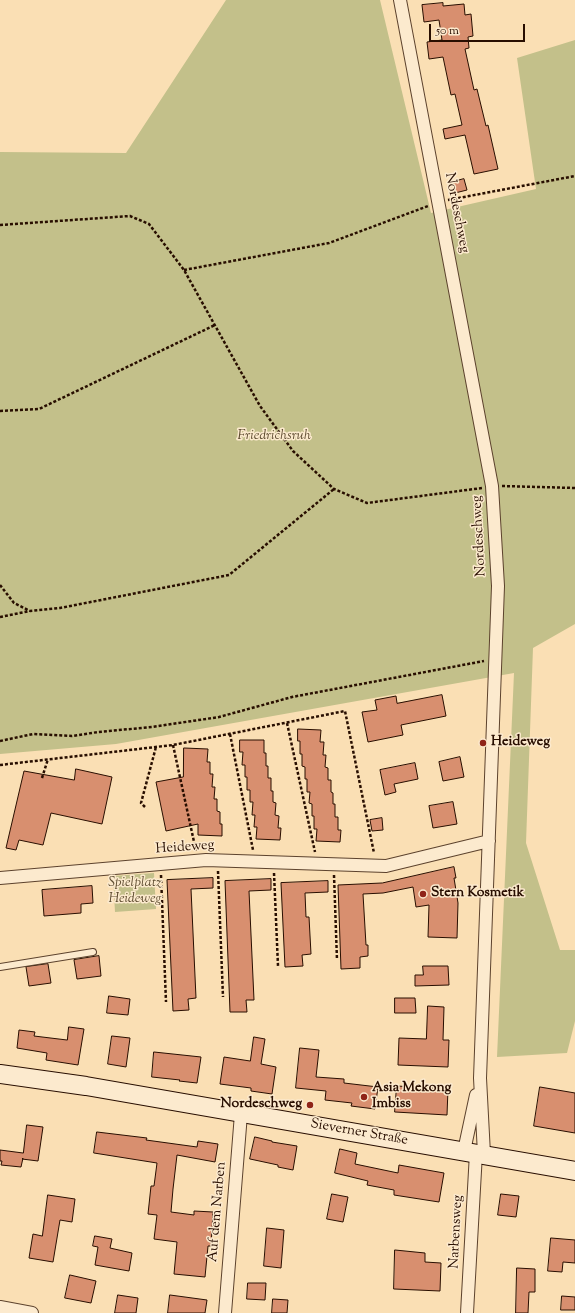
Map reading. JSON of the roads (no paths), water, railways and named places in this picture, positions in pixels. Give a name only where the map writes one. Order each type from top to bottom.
[{"type":"main road","name":"Sieverner Straße","points":[[0,1074],[86,1086],[575,1171]]},
{"type":"street","name":"Nordeschweg","points":[[400,0],[492,486],[498,586],[480,1078],[475,1153]]},
{"type":"street","name":"Heideweg","points":[[0,878],[198,861],[386,866],[489,841]]},
{"type":"street","name":"Nordeschweg","points":[[475,1153],[480,1078]]},
{"type":"street","name":"Auf dem Narben","points":[[225,1313],[241,1114]]},
{"type":"street","name":"Narbensweg","points":[[467,1313],[475,1153]]},
{"type":"street","points":[[0,1308],[32,1313]]},
{"type":"lane","points":[[0,967],[93,952]]},
{"type":"place","name":"Heideweg","points":[[483,743]]},
{"type":"place","name":"Stern Kosmetik","points":[[423,894]]},
{"type":"place","name":"Asia Mekong Imbiss","points":[[364,1097]]},
{"type":"place","name":"Nordeschweg","points":[[310,1105]]},
{"type":"park label","name":"Friedrichsruh","points":[[274,437]]},
{"type":"park label","name":"Spielplatz Heideweg","points":[[135,892]]}]
